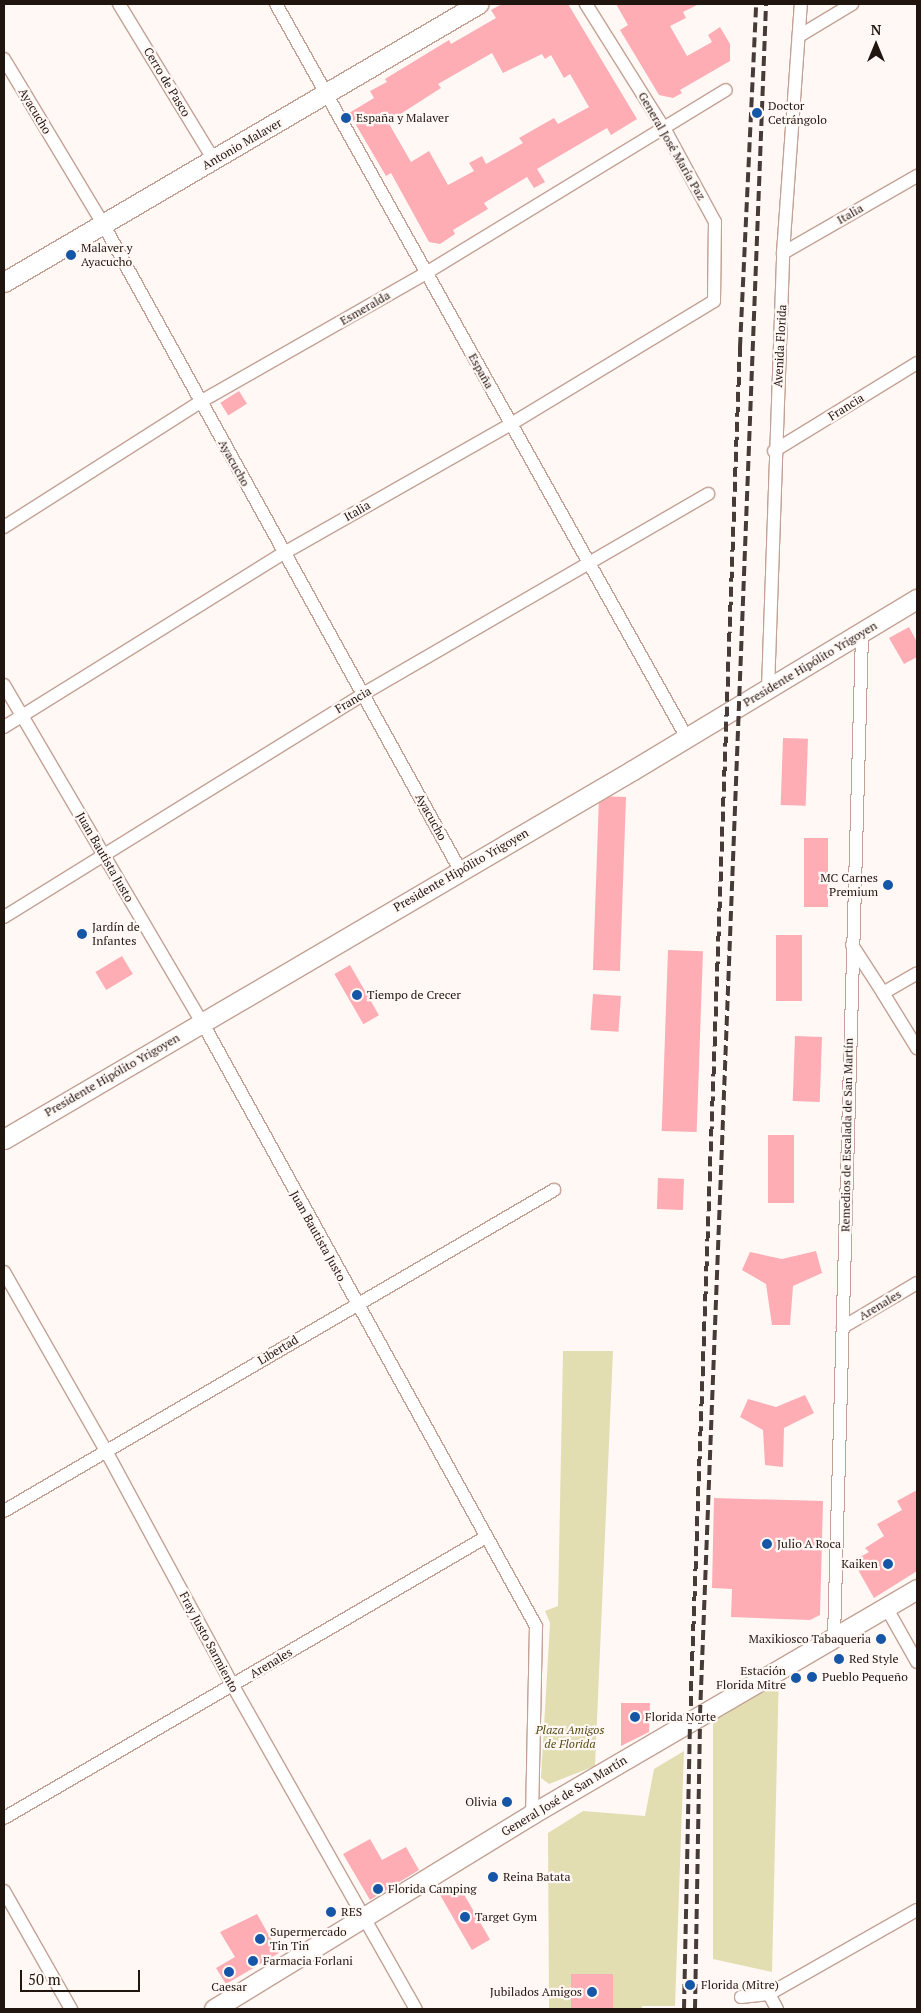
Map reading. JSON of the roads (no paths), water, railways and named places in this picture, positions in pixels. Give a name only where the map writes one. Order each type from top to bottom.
[{"type":"street","name":"Cerro de Pasco","points":[[119,4],[214,160]]},
{"type":"street","name":"España","points":[[276,4],[687,738]]},
{"type":"street","name":"Antonio Malaver","points":[[4,282],[328,94],[478,4]]},
{"type":"street","name":"General José María Paz","points":[[586,4],[665,130],[715,222],[714,301]]},
{"type":"street","name":"Avenida Florida","points":[[768,689],[774,451],[783,253],[801,4]]},
{"type":"street","points":[[799,36],[852,4]]},
{"type":"street","name":"Ayacucho","points":[[4,59],[103,224],[460,870]]},
{"type":"street","name":"Esmeralda","points":[[4,527],[200,402],[426,273],[665,130],[726,90]]},
{"type":"street","name":"Italia","points":[[783,253],[917,176]]},
{"type":"street","name":"Italia","points":[[4,727],[284,553],[511,424],[714,301]]},
{"type":"street","name":"Francia","points":[[774,451],[917,363]]},
{"type":"street","name":"Francia","points":[[4,917],[102,854],[363,694],[708,494]]},
{"type":"street","name":"Presidente Hipólito Yrigoyen","points":[[4,1139],[687,738],[917,599]]},
{"type":"street","name":"Remedios de Escalada de San Martín","points":[[834,1638],[862,632]]},
{"type":"street","name":"Juan Bautista Justo","points":[[4,685],[202,1022],[356,1304],[536,1626],[532,1814]]},
{"type":"street","points":[[852,945],[917,1048]]},
{"type":"street","points":[[884,993],[917,973]]},
{"type":"street","name":"Libertad","points":[[4,1511],[554,1190]]},
{"type":"street","name":"Fray Justo Sarmiento","points":[[4,1272],[106,1451],[233,1686],[416,2009]]},
{"type":"street","name":"Arenales","points":[[843,1327],[917,1283]]},
{"type":"street","name":"Arenales","points":[[4,1818],[486,1537]]},
{"type":"street","name":"General José de San Martín","points":[[214,2009],[365,1919],[532,1814],[917,1589]]},
{"type":"street","points":[[886,1606],[917,1662]]},
{"type":"street","points":[[4,1891],[71,2009]]},
{"type":"street","points":[[741,1997],[769,1994],[917,1910]]},
{"type":"street","points":[[769,1994],[777,2009]]},
{"type":"railway","points":[[684,2009],[690,1721],[740,347],[756,4]]},
{"type":"railway","points":[[695,2009],[700,1715],[766,4]]},
{"type":"place","name":"Doctor Cetrángolo","points":[[757,113]]},
{"type":"place","name":"España y Malaver","points":[[346,118]]},
{"type":"place","name":"Malaver y Ayacucho","points":[[71,255]]},
{"type":"place","name":"MC Carnes Premium","points":[[888,885]]},
{"type":"place","name":"Jardín de Infantes","points":[[82,934]]},
{"type":"place","name":"Tiempo de Crecer","points":[[357,995]]},
{"type":"place","name":"Julio A Roca","points":[[767,1544]]},
{"type":"place","name":"Kaiken","points":[[888,1564]]},
{"type":"place","name":"Maxikiosco Tabaqueria","points":[[881,1639]]},
{"type":"place","name":"Red Style","points":[[839,1659]]},
{"type":"place","name":"Pueblo Pequeño","points":[[812,1677]]},
{"type":"place","name":"Estación Florida Mitre","points":[[796,1678]]},
{"type":"place","name":"Florida Norte","points":[[635,1717]]},
{"type":"place","name":"Olivia","points":[[507,1802]]},
{"type":"place","name":"Reina Batata","points":[[493,1877]]},
{"type":"place","name":"Florida Camping","points":[[378,1889]]},
{"type":"place","name":"RES","points":[[331,1912]]},
{"type":"place","name":"Target Gym","points":[[465,1917]]},
{"type":"place","name":"Supermercado Tin Tin","points":[[260,1939]]},
{"type":"place","name":"Farmacia Forlani","points":[[253,1961]]},
{"type":"place","name":"Caesar","points":[[229,1972]]},
{"type":"place","name":"Florida (Mitre)","points":[[690,1985]]},
{"type":"place","name":"Jubilados Amigos","points":[[592,1992]]},
{"type":"park label","name":"Plaza Amigos de Florida","points":[[570,1737]]}]
